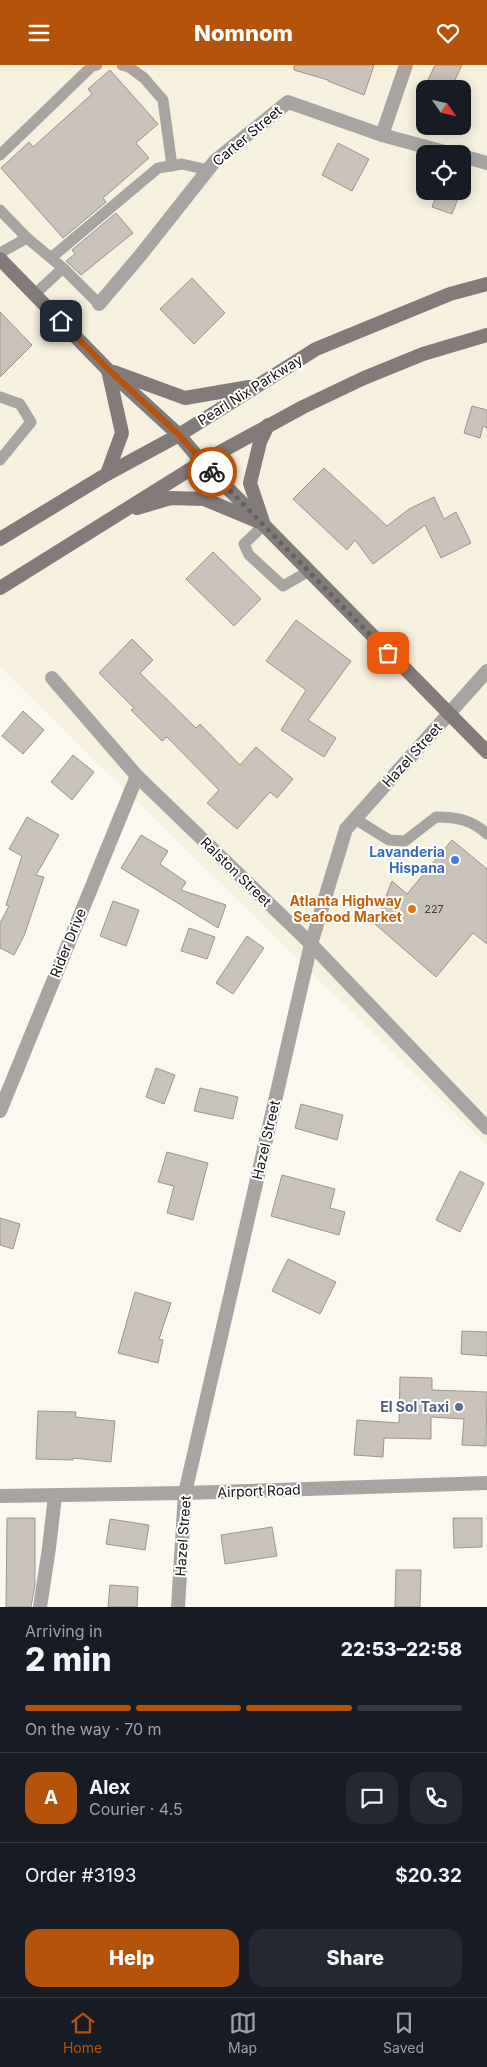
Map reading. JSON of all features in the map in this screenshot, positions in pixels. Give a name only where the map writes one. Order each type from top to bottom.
[{"type":"main road","points":[[0,259],[108,369],[179,435],[202,462],[487,752]]},
{"type":"main road","name":"Pearl Nix Parkway","points":[[0,539],[107,473],[179,435],[316,349],[450,294],[487,284]]},
{"type":"main road","points":[[0,588],[202,462],[268,425],[364,378],[423,354],[487,335]]},
{"type":"main road","points":[[108,369],[185,398],[255,386]]},
{"type":"main road","points":[[107,473],[122,433],[108,369]]},
{"type":"main road","points":[[264,525],[250,483],[260,442],[268,425]]},
{"type":"main road","points":[[122,512],[171,498],[204,499],[264,525]]},
{"type":"street","points":[[382,135],[406,65]]},
{"type":"street","name":"Carter Street","points":[[99,304],[215,161],[288,102],[382,135],[419,145]]},
{"type":"street","points":[[471,159],[487,163]]},
{"type":"street","name":"Hazel Street","points":[[178,1607],[185,1493],[310,944],[346,829],[486,673]]},
{"type":"street","name":"Ralston Street","points":[[52,678],[137,776],[310,944],[487,1128]]},
{"type":"street","name":"Rider Drive","points":[[0,1111],[137,776]]},
{"type":"street","name":"Airport Road","points":[[0,1496],[185,1493],[487,1483]]},
{"type":"street","points":[[40,1607],[55,1496]]},
{"type":"lane","points":[[0,155],[92,66],[96,65]]},
{"type":"lane","points":[[122,65],[129,67],[144,78],[163,100],[172,166]]},
{"type":"lane","points":[[52,257],[158,168],[182,164],[208,170]]},
{"type":"lane","points":[[0,210],[27,237],[52,257],[99,304]]},
{"type":"lane","points":[[0,253],[27,237]]},
{"type":"lane","points":[[35,295],[63,268]]},
{"type":"lane","points":[[0,397],[20,404],[31,421],[0,460]]},
{"type":"lane","points":[[264,525],[244,544],[249,555],[283,586],[309,571]]},
{"type":"lane","points":[[355,819],[389,840],[406,841],[436,817],[462,819],[476,824],[487,835]]},
{"type":"shaded area","points":[[0,65],[487,65],[487,1145],[0,667]]},
{"type":"building","points":[[294,65],[374,65],[364,95],[328,80],[294,70]]},
{"type":"building","points":[[435,65],[462,65],[455,80],[428,80]]},
{"type":"building","points":[[110,70],[158,124],[136,143],[149,158],[103,198],[106,202],[63,238],[1,168],[29,142],[33,147],[92,94],[88,89]]},
{"type":"building","points":[[338,143],[369,159],[352,191],[322,175]]},
{"type":"building","points":[[435,200],[457,200],[452,214],[432,207]]},
{"type":"building","points":[[116,213],[133,233],[81,275],[66,261],[75,254],[72,250]]},
{"type":"building","points":[[192,278],[225,313],[194,344],[160,309]]},
{"type":"building","points":[[0,312],[32,345],[0,377]]},
{"type":"building","points":[[472,406],[487,410],[487,428],[483,426],[480,438],[464,433]]},
{"type":"building","points":[[324,468],[387,526],[409,509],[434,497],[444,519],[456,512],[471,543],[441,558],[425,525],[373,564],[355,540],[347,550],[293,499]]},
{"type":"building","points":[[213,552],[261,599],[234,626],[186,579]]},
{"type":"building","points":[[296,620],[351,661],[308,720],[336,738],[324,757],[281,730],[306,690],[266,661]]},
{"type":"building","points":[[132,639],[153,660],[140,673],[196,728],[200,724],[240,765],[256,747],[293,779],[277,798],[270,792],[237,829],[207,803],[219,790],[167,737],[162,741],[131,710],[134,708],[99,673]]},
{"type":"building","points":[[23,711],[44,730],[23,754],[2,736]]},
{"type":"building","points":[[73,755],[94,772],[72,800],[51,782]]},
{"type":"building","points":[[27,817],[59,835],[36,875],[44,877],[24,936],[14,955],[0,948],[0,923],[9,906],[6,905],[22,856],[9,849]]},
{"type":"building","points":[[141,835],[168,851],[160,864],[186,882],[181,890],[226,905],[218,928],[121,868]]},
{"type":"building","points":[[452,840],[487,869],[487,944],[473,933],[436,977],[375,924],[392,881],[407,894]]},
{"type":"building","points":[[113,901],[139,910],[126,946],[100,936]]},
{"type":"building","points":[[189,928],[215,937],[207,959],[181,951]]},
{"type":"building","points":[[247,936],[264,948],[233,994],[216,983]]},
{"type":"building","points":[[156,1068],[175,1075],[164,1104],[146,1097]]},
{"type":"building","points":[[200,1088],[238,1097],[233,1119],[194,1111]]},
{"type":"building","points":[[301,1104],[343,1115],[337,1140],[295,1128]]},
{"type":"building","points":[[167,1152],[208,1163],[193,1220],[167,1213],[174,1186],[158,1182]]},
{"type":"building","points":[[460,1171],[484,1183],[460,1232],[436,1220]]},
{"type":"building","points":[[282,1175],[335,1189],[330,1208],[345,1212],[339,1235],[271,1216]]},
{"type":"building","points":[[0,1218],[20,1224],[13,1249],[0,1245]]},
{"type":"building","points":[[288,1259],[336,1282],[320,1314],[272,1291]]},
{"type":"building","points":[[135,1292],[171,1303],[159,1339],[163,1340],[158,1363],[118,1353]]},
{"type":"building","points":[[462,1331],[487,1332],[487,1356],[461,1354]]},
{"type":"building","points":[[400,1377],[432,1378],[432,1390],[487,1392],[486,1446],[462,1445],[464,1419],[431,1417],[431,1439],[384,1438],[383,1457],[354,1455],[357,1420],[399,1423]]},
{"type":"building","points":[[38,1411],[76,1412],[75,1417],[115,1421],[111,1462],[73,1458],[73,1460],[36,1459]]},
{"type":"building","points":[[7,1518],[35,1518],[35,1585],[31,1607],[6,1607]]},
{"type":"building","points":[[453,1518],[482,1518],[482,1547],[454,1548]]},
{"type":"building","points":[[110,1519],[149,1525],[145,1550],[106,1544]]},
{"type":"building","points":[[272,1527],[277,1556],[225,1564],[221,1535]]},
{"type":"building","points":[[396,1570],[421,1570],[420,1607],[395,1607]]},
{"type":"building","points":[[110,1585],[138,1587],[137,1607],[108,1607]]},
{"type":"way so far","points":[[212,472],[388,653]]},
{"type":"place","name":"Lavanderia Hispana","points":[[455,860]]},
{"type":"place","name":"Atlanta Highway Seafood Market","points":[[412,909]]},
{"type":"place","name":"El Sol Taxi","points":[[459,1407]]},
{"type":"route","points":[[61,321],[108,369],[179,435],[212,472]]}]
